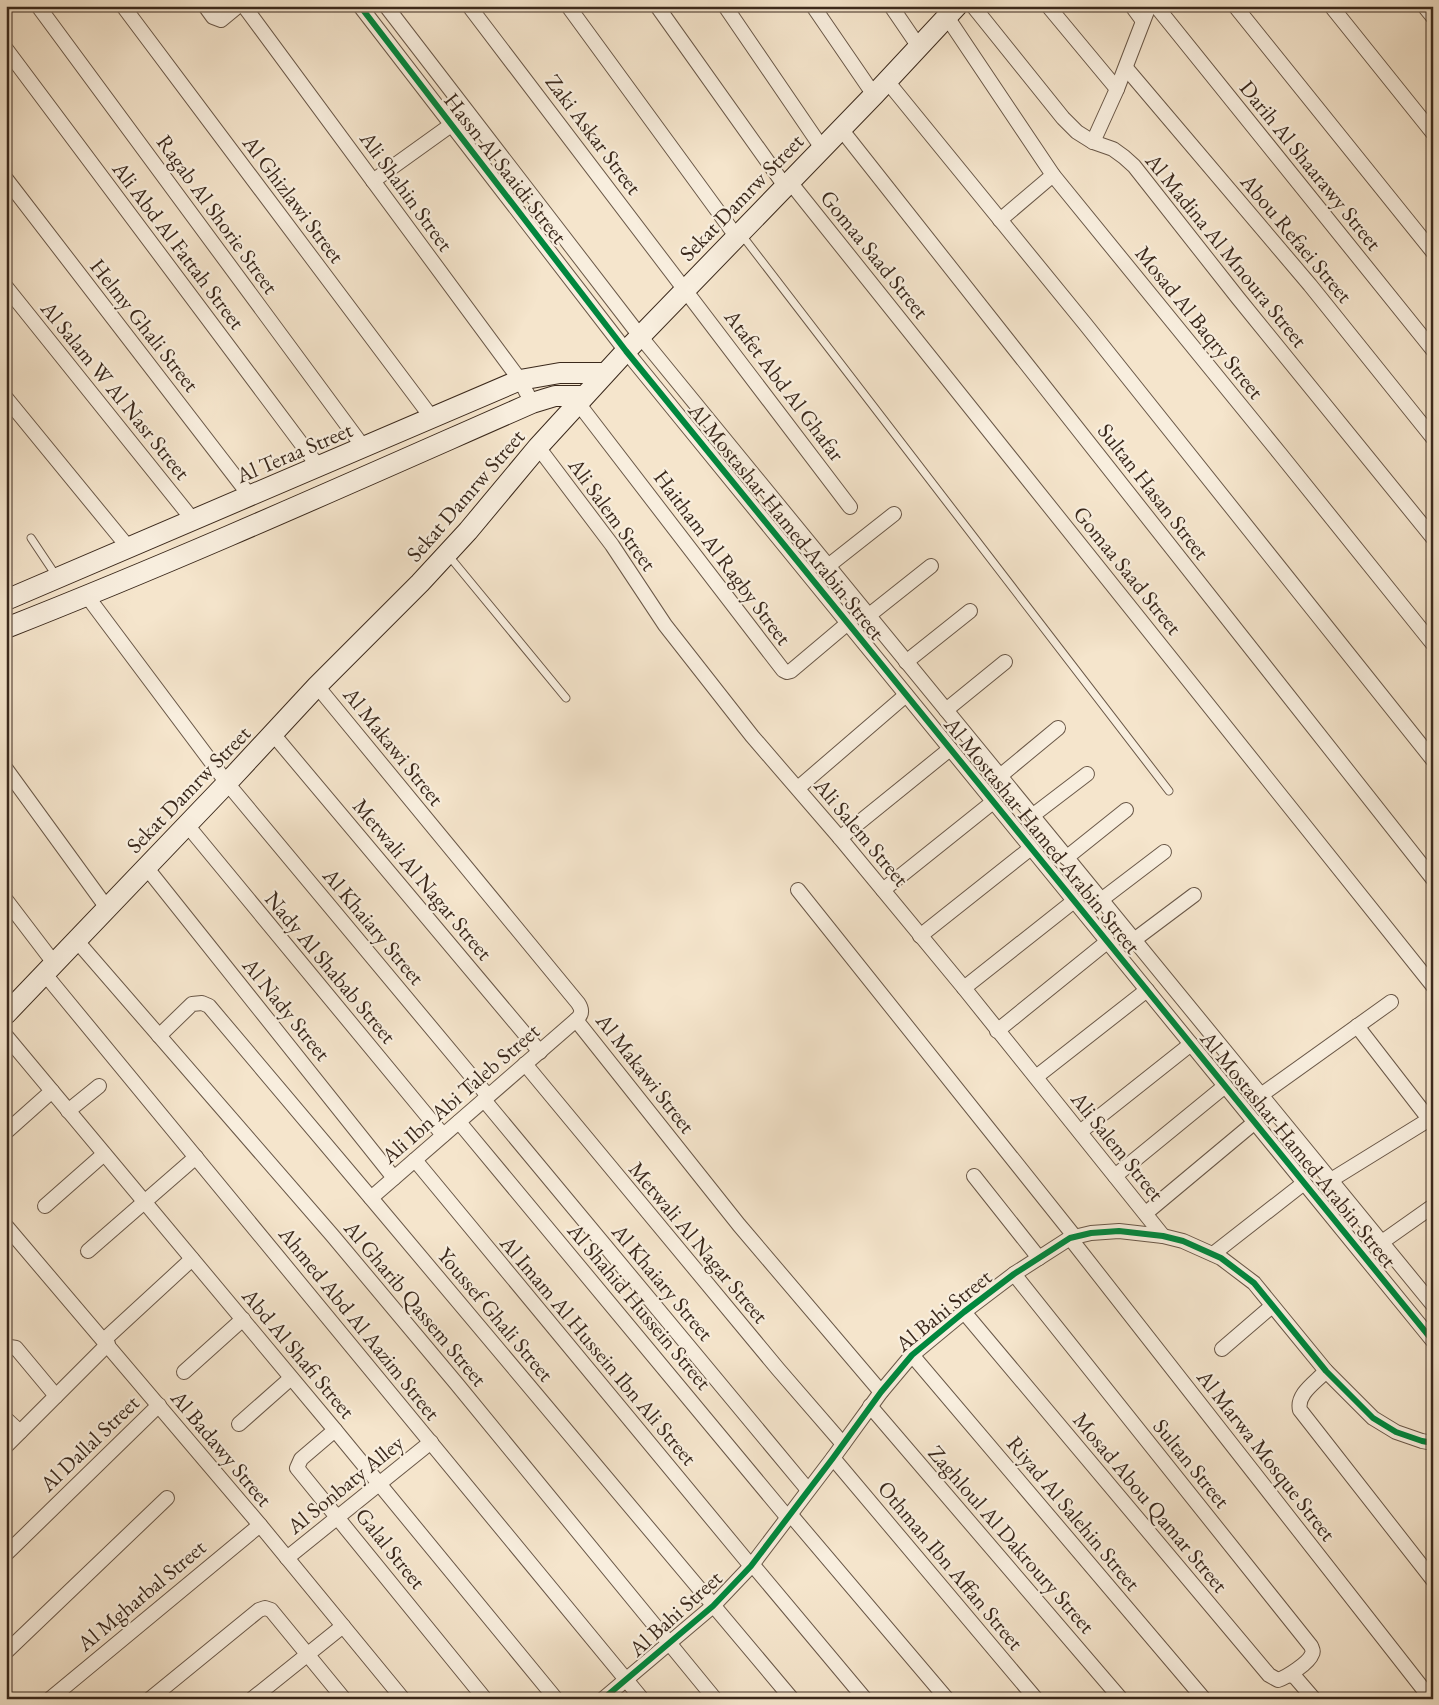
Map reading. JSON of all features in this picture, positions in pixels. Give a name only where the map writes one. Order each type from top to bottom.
[{"type":"main road","name":"Sekat Damrw Street","points":[[6,1014],[317,686],[420,583],[605,373],[952,12]]},
{"type":"main road","name":"Al Teraa Street","points":[[6,600],[520,380],[560,373],[605,373]]},
{"type":"main road","points":[[6,628],[264,521],[532,403],[554,396],[581,399]]},
{"type":"street","name":"Ragab Al Shorie Street","points":[[38,6],[364,448]]},
{"type":"street","name":"Al Ghizlawi Street","points":[[123,6],[432,418]]},
{"type":"street","points":[[204,6],[214,18],[221,20],[238,6]]},
{"type":"street","name":"Ali Shahin Street","points":[[244,6],[520,380],[532,403]]},
{"type":"street","name":"Hassn Al Saaidi Street","points":[[360,6],[626,351]]},
{"type":"street","name":"Hassn Al Saaidi Street","points":[[386,6],[483,135],[640,336]]},
{"type":"street","name":"Zaki Askar Street","points":[[469,6],[685,288]]},
{"type":"street","points":[[568,6],[738,235]]},
{"type":"street","name":"Gomaa Saad Street","points":[[656,6],[787,184],[1433,986]]},
{"type":"street","points":[[725,6],[822,148]]},
{"type":"street","points":[[813,6],[880,88],[1000,220],[1433,760]]},
{"type":"street","points":[[891,6],[919,47]]},
{"type":"street","name":"Al Madina Al Mnoura Street","points":[[974,6],[1063,118],[1077,132],[1093,142],[1113,149],[1134,166],[1238,298],[1433,538]]},
{"type":"street","points":[[1048,6],[1117,89]]},
{"type":"street","points":[[1132,6],[1144,21]]},
{"type":"street","points":[[1093,142],[1126,68],[1149,6]]},
{"type":"street","name":"Darih Al Shaarawy Street","points":[[1156,6],[1433,350]]},
{"type":"street","points":[[1235,6],[1433,252]]},
{"type":"street","points":[[1331,6],[1433,133]]},
{"type":"street","points":[[1424,6],[1433,17]]},
{"type":"street","name":"Mosad Al Baqry Street","points":[[952,12],[1053,175],[1433,644]]},
{"type":"street","name":"Ali Abd Al Fattah Street","points":[[6,49],[318,466]]},
{"type":"street","name":"Abou Refaei Street","points":[[1126,68],[1310,285],[1433,438]]},
{"type":"street","points":[[373,181],[451,125]]},
{"type":"street","name":"Sultan Hasan Street","points":[[841,129],[1433,879]]},
{"type":"street","points":[[467,146],[483,135]]},
{"type":"street","points":[[1000,220],[1053,175]]},
{"type":"street","name":"Helmy Ghali Street","points":[[6,179],[250,496]]},
{"type":"street","name":"Al Salam W Al Nasr Street","points":[[6,287],[193,520]]},
{"type":"street","name":"Atafet Abd Al Ghafar","points":[[685,288],[850,507]]},
{"type":"street","name":"Al Mostashar Hamed Arabin Street","points":[[640,336],[1433,1305]]},
{"type":"street","name":"Al Mostashar Hamed Arabin Street","points":[[626,351],[1433,1341]]},
{"type":"street","points":[[6,398],[128,548]]},
{"type":"street","name":"Haitham Al Ragby Street","points":[[581,399],[783,670],[791,671],[848,623]]},
{"type":"street","name":"Ali Salem Street","points":[[538,447],[612,545],[665,625],[752,736],[798,788],[964,988],[1163,1236]]},
{"type":"street","points":[[828,566],[894,514]]},
{"type":"street","points":[[868,616],[931,566]]},
{"type":"street","name":"Al Khaiary Street","points":[[87,596],[227,783],[808,1490]]},
{"type":"street","points":[[906,662],[970,611]]},
{"type":"street","points":[[946,710],[1004,662]]},
{"type":"street","name":"Al Makawi Street","points":[[317,686],[578,1003],[582,1011],[581,1016],[576,1020],[739,1225],[880,1392]]},
{"type":"street","points":[[798,788],[906,695]]},
{"type":"street","points":[[1000,776],[1058,728]]},
{"type":"street","name":"Metwali Al Nagar Street","points":[[273,734],[540,1052]]},
{"type":"street","points":[[840,838],[950,748]]},
{"type":"street","points":[[6,769],[106,908]]},
{"type":"street","points":[[1032,816],[1087,774]]},
{"type":"street","points":[[883,890],[993,802]]},
{"type":"street","points":[[1066,858],[1126,810]]},
{"type":"street","name":"Nady Al Shabab Street","points":[[186,825],[443,1135]]},
{"type":"street","points":[[920,936],[1031,848]]},
{"type":"street","points":[[1101,900],[1164,852]]},
{"type":"street","name":"Al Nady Street","points":[[146,867],[394,1178]]},
{"type":"street","name":"Al Marwa Mosque Street","points":[[798,890],[1072,1237],[1431,1699]]},
{"type":"street","points":[[1134,940],[1194,895]]},
{"type":"street","name":"Ahmed Abd Al Aazim Street","points":[[6,900],[49,968],[196,1157],[642,1699]]},
{"type":"street","points":[[964,988],[1074,901]]},
{"type":"street","name":"Al Gharib Qassem Street","points":[[76,940],[400,1316],[715,1699]]},
{"type":"street","points":[[997,1030],[1107,942]]},
{"type":"street","points":[[1036,1077],[1147,990]]},
{"type":"street","points":[[1261,1095],[1391,1002]]},
{"type":"street","name":"Youssef Ghali Street","points":[[159,1036],[192,1004],[202,1003],[209,1006],[792,1699]]},
{"type":"street","name":"Ali Ibn Abi Taleb Street","points":[[372,1198],[576,1020]]},
{"type":"street","points":[[1330,1180],[1431,1118],[1357,1026]]},
{"type":"street","name":"Abd Al Shafi Street","points":[[6,1036],[292,1378],[556,1699]]},
{"type":"street","points":[[1080,1132],[1191,1044]]},
{"type":"street","name":"Metwali Al Nagar Street","points":[[525,1064],[842,1444]]},
{"type":"street","points":[[68,1110],[99,1086]]},
{"type":"street","points":[[1115,1176],[1225,1086]]},
{"type":"street","points":[[6,1132],[52,1091]]},
{"type":"street","name":"Al Shahid Hussein Street","points":[[459,1122],[789,1516],[948,1699]]},
{"type":"street","points":[[1146,1213],[1255,1122]]},
{"type":"street","points":[[45,1206],[104,1154]]},
{"type":"street","points":[[88,1251],[196,1157]]},
{"type":"street","name":"Al Imam Al Hussein Ibn Ali Street","points":[[415,1160],[865,1699]]},
{"type":"street","points":[[974,1176],[1039,1258]]},
{"type":"street","points":[[1213,1254],[1304,1183]]},
{"type":"street","points":[[1382,1242],[1433,1206]]},
{"type":"street","name":"Al Badawy Street","points":[[6,1226],[260,1525],[403,1699]]},
{"type":"street","name":"Al Bahi Street","points":[[603,1699],[713,1606],[752,1565],[880,1392],[912,1355],[1014,1274],[1072,1237],[1091,1233],[1119,1231],[1163,1236],[1183,1241],[1213,1254],[1249,1279],[1326,1371],[1373,1418],[1396,1432],[1433,1443]]},
{"type":"street","points":[[6,1446],[106,1342],[192,1258]]},
{"type":"street","name":"Sultan Street","points":[[1014,1274],[1311,1646],[1312,1656],[1290,1675]]},
{"type":"street","points":[[1222,1349],[1272,1306]]},
{"type":"street","name":"Mosad Abou Qamar Street","points":[[964,1312],[1269,1675],[1278,1680],[1290,1675]]},
{"type":"street","points":[[184,1372],[243,1319]]},
{"type":"street","points":[[6,1351],[10,1348],[16,1348],[56,1396]]},
{"type":"street","name":"Riyad Al Salehin Street","points":[[912,1355],[1204,1699]]},
{"type":"street","points":[[1326,1371],[1301,1397],[1299,1401],[1300,1410],[1433,1580]]},
{"type":"street","points":[[239,1424],[292,1378]]},
{"type":"street","name":"Al Dallal Street","points":[[6,1554],[159,1405]]},
{"type":"street","name":"Zaghloul Al Dakroury Street","points":[[870,1406],[1121,1699]]},
{"type":"street","points":[[6,1419],[20,1432]]},
{"type":"street","name":"Galal Street","points":[[335,1430],[301,1459],[298,1468],[484,1699]]},
{"type":"street","name":"Al Sonbaty Alley","points":[[287,1558],[431,1442]]},
{"type":"street","name":"Othman Ibn Affan Street","points":[[833,1458],[1036,1699]]},
{"type":"street","points":[[6,1652],[167,1498]]},
{"type":"street","name":"Al Mgharbal Street","points":[[50,1699],[260,1525]]},
{"type":"street","points":[[150,1699],[259,1610],[265,1608],[271,1610],[344,1699]]},
{"type":"street","points":[[252,1699],[343,1626]]},
{"type":"street","points":[[1290,1675],[1295,1677],[1314,1699]]},
{"type":"lane","points":[[738,235],[1169,791]]},
{"type":"lane","points":[[31,538],[58,578]]},
{"type":"lane","points":[[447,554],[566,698]]},
{"type":"cycle path","points":[[360,6],[626,351],[1433,1341]]},
{"type":"cycle path","points":[[603,1699],[713,1606],[751,1566],[881,1392],[912,1355],[1014,1274],[1070,1238],[1091,1233],[1119,1231],[1163,1236],[1183,1241],[1221,1258],[1254,1283],[1326,1371],[1373,1418],[1396,1432],[1433,1443]]}]
